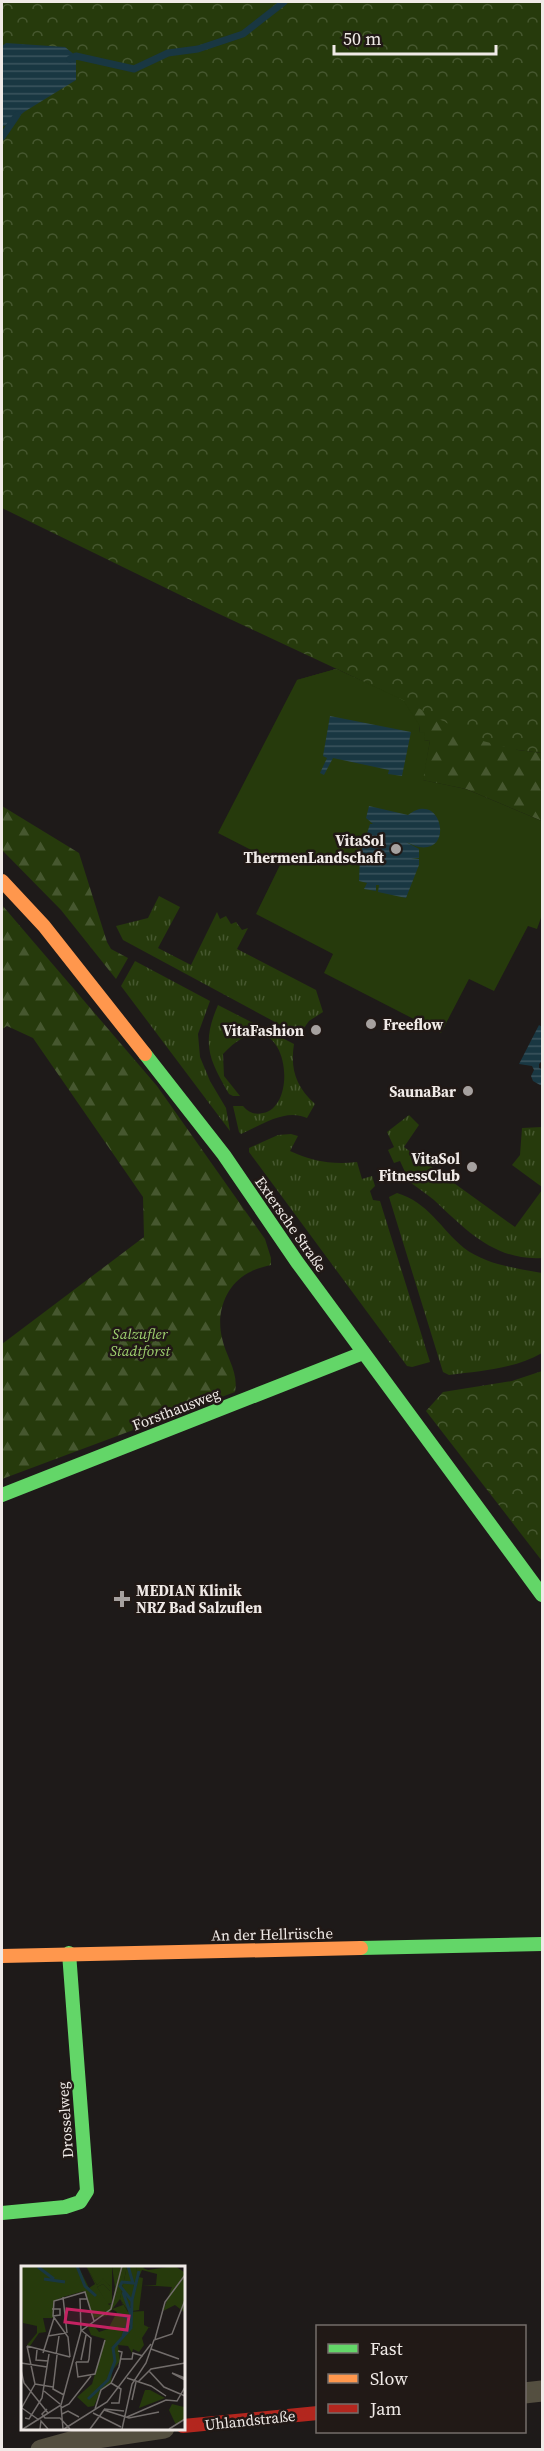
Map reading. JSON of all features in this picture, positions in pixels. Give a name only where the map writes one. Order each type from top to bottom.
[{"type":"street","name":"Extersche Straße","points":[[2,881],[44,926],[224,1155],[297,1262],[543,1595]]},
{"type":"street","name":"Forsthausweg","points":[[2,1495],[363,1353]]},
{"type":"street","name":"An der Hellrüsche","points":[[2,1956],[543,1944]]},
{"type":"street","name":"Drosselweg","points":[[2,2213],[65,2207],[80,2202],[87,2191],[69,1953]]},
{"type":"street","points":[[526,2393],[543,2391]]},
{"type":"street","name":"Uhlandstraße","points":[[184,2426],[316,2413]]},
{"type":"street","points":[[41,2450],[70,2442],[151,2430]]},
{"type":"green space","points":[[2,2],[542,2],[542,753],[518,750],[479,740],[403,700],[217,613],[2,508]]},
{"type":"green space","points":[[336,669],[518,750],[542,753],[542,821],[466,789],[422,780],[430,741],[423,740],[419,732],[420,726],[297,680]]},
{"type":"green space","name":"VitaSol ThermenLandschaft","points":[[336,669],[403,700],[420,726],[419,732],[425,733],[424,740],[430,741],[423,780],[466,789],[542,821],[542,915],[537,929],[528,926],[494,991],[469,979],[441,1033],[324,973],[333,954],[256,914],[280,865],[218,833],[297,680]]},
{"type":"green space","points":[[2,806],[79,853],[107,942],[111,949],[128,958],[116,979],[61,910],[2,850]]},
{"type":"green space","points":[[159,896],[180,907],[158,948],[191,965],[217,912],[220,919],[226,916],[231,924],[236,922],[242,930],[248,928],[237,949],[316,990],[323,1012],[309,1021],[299,1035],[123,940],[116,926],[148,918]]},
{"type":"green space","name":"Salzufler Stadtforst","points":[[2,905],[157,1086],[265,1239],[271,1265],[253,1270],[240,1278],[224,1301],[220,1329],[234,1371],[235,1392],[2,1479],[2,1344],[144,1237],[143,1197],[33,1038],[7,1026],[2,1029]]},
{"type":"green space","points":[[135,961],[210,1001],[198,1034],[200,1057],[210,1081],[226,1108],[230,1131],[121,986]]},
{"type":"green space","points":[[218,1005],[294,1044],[293,1062],[296,1077],[303,1091],[315,1104],[307,1118],[299,1115],[282,1116],[241,1134],[239,1132],[233,1106],[243,1106],[257,1114],[275,1106],[282,1092],[284,1074],[281,1056],[273,1042],[261,1034],[244,1037],[223,1054],[224,1076],[240,1096],[229,1094],[216,1071],[210,1051],[210,1030]]},
{"type":"green space","points":[[409,1115],[419,1125],[404,1147],[515,1227],[542,1190],[542,1258],[525,1258],[510,1254],[482,1241],[434,1200],[400,1175],[405,1172],[400,1161],[394,1163],[388,1150],[394,1147],[387,1132]]},
{"type":"green space","points":[[542,1127],[542,1187],[512,1165],[520,1155],[522,1128]]},
{"type":"green space","points":[[278,1135],[298,1136],[290,1151],[322,1161],[357,1162],[362,1179],[372,1176],[375,1186],[370,1191],[373,1200],[380,1201],[430,1362],[412,1367],[407,1366],[249,1152],[249,1148]]},
{"type":"green space","points":[[397,1193],[408,1197],[426,1209],[456,1241],[473,1254],[502,1265],[542,1273],[542,1353],[520,1363],[497,1368],[449,1375],[443,1372],[389,1197]]},
{"type":"green space","points":[[542,1371],[542,1561],[426,1411],[443,1392],[512,1381]]},
{"type":"water","points":[[6,43],[65,47],[76,56],[76,80],[2,127],[2,46]]},
{"type":"water","points":[[330,716],[411,732],[402,776],[388,774],[389,770],[333,758],[324,775],[320,773],[327,758],[323,756]]},
{"type":"water","points":[[369,806],[408,815],[419,809],[429,810],[435,815],[439,824],[440,833],[437,841],[430,846],[419,847],[406,842],[419,849],[419,858],[411,858],[419,859],[419,865],[406,898],[378,892],[379,885],[376,885],[376,891],[364,889],[367,883],[359,881],[360,855],[370,824],[373,824],[366,818]]},
{"type":"water","points":[[539,1025],[542,1027],[542,1061],[539,1068],[542,1069],[542,1085],[533,1081],[532,1066],[519,1064]]},
{"type":"waterway","points":[[70,59],[76,56],[134,69],[168,53],[198,49],[243,34],[284,2]]},
{"type":"waterway","points":[[2,137],[17,115]]},
{"type":"traffic: fast","points":[[145,1054],[224,1155],[297,1262],[542,1595]]},
{"type":"traffic: fast","points":[[2,1495],[363,1353]]},
{"type":"traffic: fast","points":[[361,1948],[542,1944]]},
{"type":"traffic: fast","points":[[2,2213],[65,2207],[80,2202],[87,2191],[69,1953]]},
{"type":"traffic: slow","points":[[2,881],[44,926],[145,1054]]},
{"type":"traffic: slow","points":[[2,1956],[361,1948]]},
{"type":"traffic: jam","points":[[184,2426],[316,2413]]},
{"type":"place","name":"VitaSol ThermenLandschaft","points":[[396,849]]},
{"type":"place","name":"Freeflow","points":[[371,1024]]},
{"type":"place","name":"VitaFashion","points":[[316,1030]]},
{"type":"place","name":"SaunaBar","points":[[468,1091]]},
{"type":"place","name":"VitaSol FitnessClub","points":[[472,1167]]},
{"type":"place","name":"MEDIAN Klinik NRZ Bad Salzuflen","points":[[122,1599]]}]
